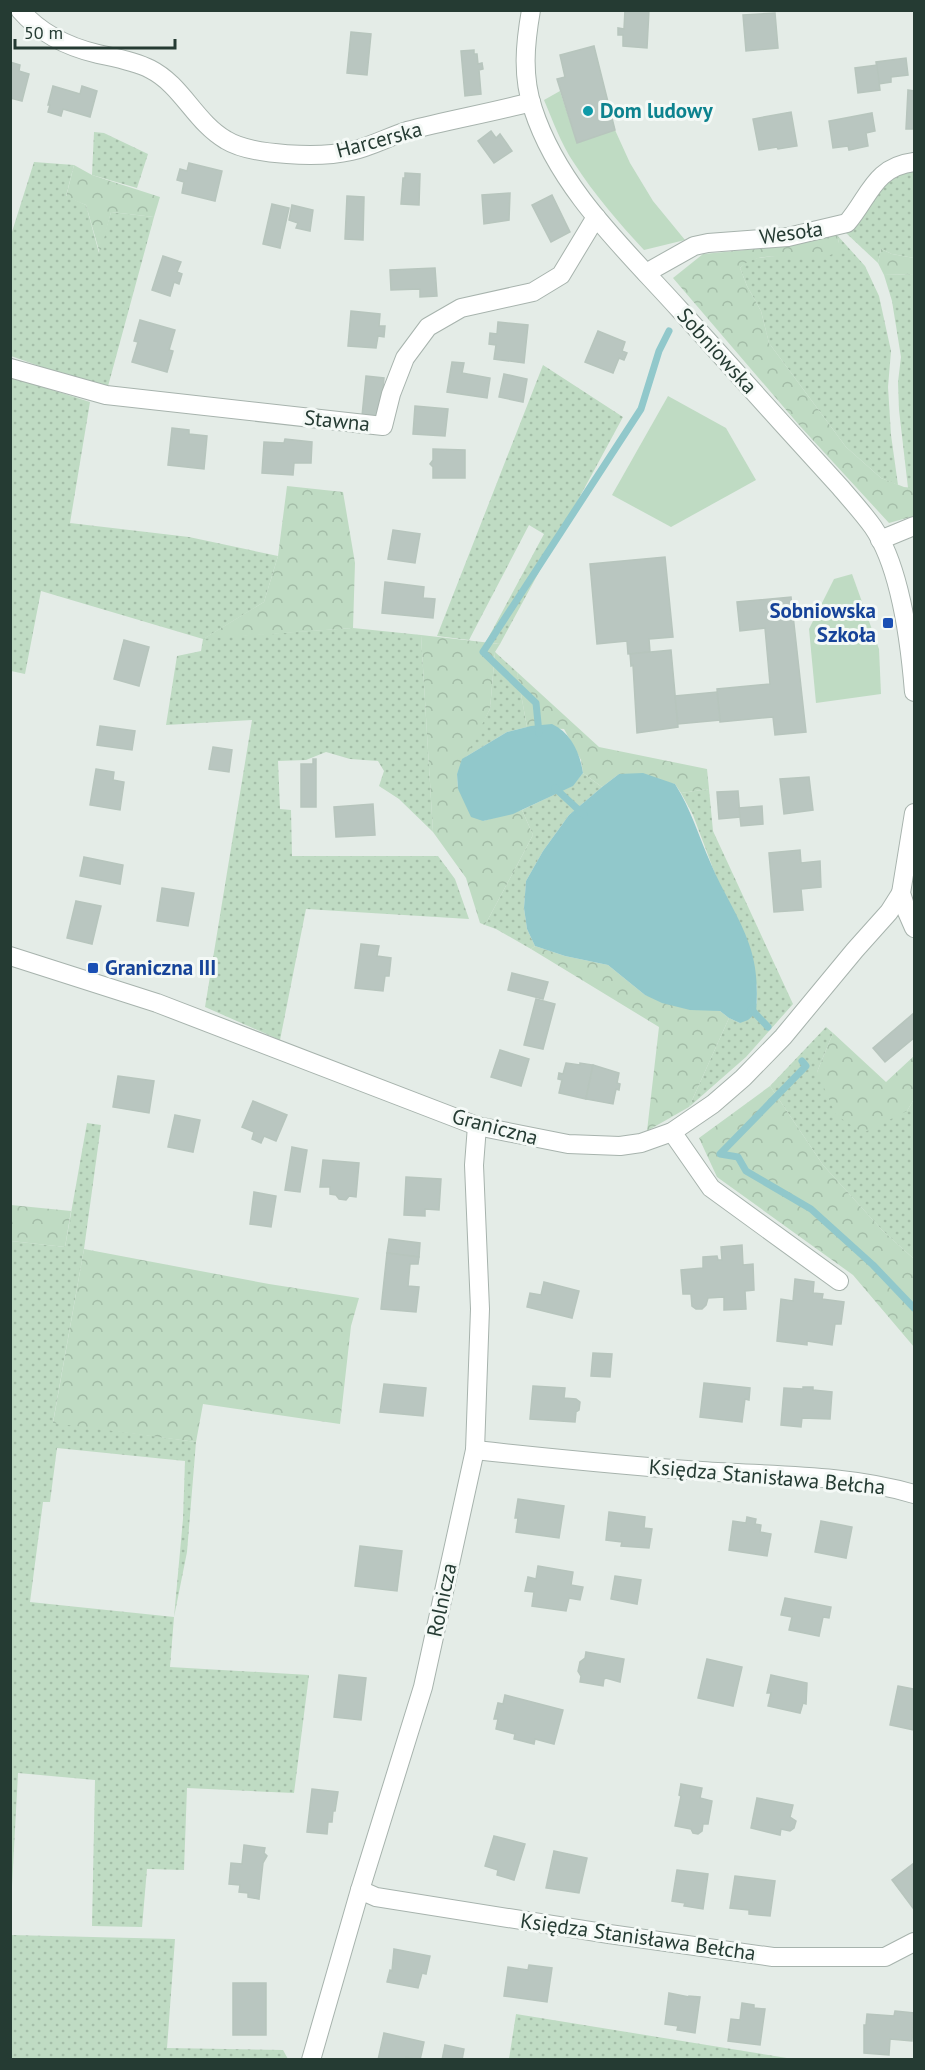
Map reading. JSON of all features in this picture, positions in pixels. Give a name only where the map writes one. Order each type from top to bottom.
[{"type":"street","name":"Harcerska","points":[[20,10],[34,26],[63,42],[76,48],[136,63],[162,76],[173,85],[203,121],[225,140],[256,151],[306,154],[351,151],[407,131],[531,102]]},
{"type":"street","name":"Sobniowska","points":[[531,10],[525,61],[531,102],[556,160],[596,217],[840,487],[873,527],[888,557],[900,599],[915,692]]},
{"type":"street","name":"Wesoła","points":[[646,273],[694,246],[788,237],[842,225],[850,220],[879,177],[903,163],[915,162]]},
{"type":"street","name":"Stawna","points":[[10,368],[106,395],[383,426],[391,394],[405,358],[428,327],[461,308],[532,292],[561,275],[596,217]]},
{"type":"street","points":[[880,540],[915,526]]},
{"type":"street","points":[[915,813],[901,893],[915,928]]},
{"type":"street","name":"Graniczna","points":[[10,956],[157,1003],[477,1126],[537,1139],[597,1146],[641,1143],[672,1132],[713,1104],[743,1077],[783,1037],[889,912],[901,893]]},
{"type":"street","name":"Rolnicza","points":[[311,2060],[360,1890],[423,1687],[475,1450],[480,1309],[474,1165],[477,1126]]},
{"type":"street","points":[[672,1132],[711,1188],[839,1281]]},
{"type":"street","name":"Księdza Stanisława Bełcha","points":[[475,1450],[700,1471],[836,1479],[890,1487],[915,1494]]},
{"type":"street","name":"Księdza Stanisława Bełcha","points":[[360,1890],[388,1899],[773,1958],[885,1957],[915,1942]]},
{"type":"green space","points":[[560,91],[577,143],[615,130],[630,163],[653,201],[685,240],[644,250],[616,219],[569,156],[544,100]]},
{"type":"green space","points":[[94,132],[104,133],[148,154],[137,188],[92,175]]},
{"type":"green space","points":[[34,162],[74,165],[66,196],[86,205],[99,253],[111,212],[154,217],[107,390],[11,356],[11,235]]},
{"type":"green space","points":[[74,165],[92,175],[160,197],[154,217],[111,212],[100,254],[86,205],[66,197]]},
{"type":"green space","points":[[914,170],[914,258],[892,254],[881,249],[878,263],[846,233],[884,187],[903,174]]},
{"type":"green space","points":[[837,235],[865,266],[879,296],[891,351],[888,387],[891,435],[898,485],[881,478],[846,447],[769,343],[761,311],[740,268],[750,259],[839,243]]},
{"type":"green space","points":[[837,235],[839,251],[824,257],[811,259],[769,256],[749,261],[740,268],[761,311],[769,343],[846,447],[881,478],[904,487],[914,488],[914,516],[889,523],[799,425],[673,278],[703,254],[789,246]]},
{"type":"green space","points":[[881,249],[892,254],[914,258],[914,274],[884,275],[878,263]]},
{"type":"green space","points":[[914,274],[914,488],[908,488],[899,410],[898,382],[901,357],[892,301],[884,275]]},
{"type":"green space","points":[[543,365],[623,417],[500,644],[486,642],[544,534],[529,525],[469,640],[437,636]]},
{"type":"green space","points":[[12,377],[90,402],[70,523],[189,537],[278,556],[264,602],[205,638],[353,628],[421,635],[433,832],[399,799],[379,786],[384,771],[378,761],[350,759],[326,752],[306,760],[278,761],[280,809],[291,810],[292,856],[438,856],[455,879],[469,919],[306,909],[280,1040],[205,1007],[252,720],[166,725],[177,656],[201,651],[203,639],[41,591],[25,674],[11,671],[10,385]]},
{"type":"green space","points":[[668,396],[726,428],[756,480],[671,527],[612,495]]},
{"type":"green space","points":[[287,486],[343,492],[355,563],[353,628],[203,639],[264,602],[278,556]]},
{"type":"green space","points":[[852,574],[879,649],[881,694],[816,703],[809,629],[834,579]]},
{"type":"green space","points":[[421,635],[500,644],[495,652],[490,709],[457,774],[458,789],[483,821],[522,810],[533,835],[485,925],[480,923],[466,878],[433,832]]},
{"type":"green space","points":[[495,652],[517,672],[527,727],[507,732],[462,759],[490,709]]},
{"type":"green space","points":[[517,672],[599,747],[707,769],[709,789],[681,793],[675,784],[619,774],[602,787],[583,773],[581,760],[564,729],[527,727]]},
{"type":"green space","points":[[583,773],[602,787],[569,815],[543,851],[526,881],[524,908],[527,929],[535,946],[531,949],[485,925],[533,835],[522,810],[572,786]]},
{"type":"green space","points":[[709,789],[713,831],[793,1004],[746,1057],[689,1107],[729,1018],[740,1023],[757,1003],[757,986],[693,815],[681,793]]},
{"type":"green space","points":[[535,946],[565,956],[608,965],[645,995],[720,1011],[729,1018],[689,1107],[647,1131],[659,1027],[531,949]]},
{"type":"green space","points":[[826,1027],[833,1033],[817,1072],[907,1111],[914,1099],[914,1259],[882,1230],[823,1165],[770,1086]]},
{"type":"green space","points":[[833,1033],[886,1082],[914,1056],[914,1099],[907,1111],[863,1133],[836,1115],[817,1072]]},
{"type":"green space","points":[[770,1086],[823,1165],[882,1230],[914,1259],[914,1347],[853,1275],[717,1177],[699,1138]]},
{"type":"green space","points":[[87,1123],[101,1125],[84,1249],[53,1422],[196,1442],[187,1552],[174,1617],[170,1667],[309,1675],[294,1793],[187,1788],[184,1870],[147,1869],[142,1927],[92,1926],[95,1780],[18,1773],[11,1905],[11,1241],[65,1247]],"holes":[[[57,1448],[185,1461],[183,1519],[174,1617],[30,1602],[43,1502],[50,1502]]]},
{"type":"green space","points":[[11,1205],[71,1211],[65,1247],[11,1241]]},
{"type":"green space","points":[[84,1249],[269,1284],[359,1298],[351,1326],[340,1424],[203,1404],[196,1442],[53,1423]]},
{"type":"green space","points":[[11,1935],[175,1939],[167,2048],[283,2050],[288,2059],[11,2059]]},
{"type":"green space","points":[[516,2014],[793,2059],[509,2059]]},
{"type":"water","points":[[552,724],[574,744],[580,758],[583,773],[573,786],[513,814],[483,821],[471,817],[458,789],[457,774],[462,759],[507,732]]},
{"type":"water","points":[[643,773],[675,784],[690,813],[715,874],[745,934],[752,952],[757,987],[756,1013],[748,1020],[740,1023],[720,1011],[690,1010],[662,1003],[645,995],[608,965],[565,956],[535,946],[527,929],[524,908],[526,881],[543,851],[569,815],[619,774]]},
{"type":"building","points":[[625,10],[649,10],[647,48],[623,46],[623,35],[618,35],[618,28],[624,29]]},
{"type":"building","points":[[775,13],[778,48],[746,51],[743,15]]},
{"type":"building","points":[[351,32],[371,34],[367,75],[347,73]]},
{"type":"building","name":"Dom ludowy","points":[[594,46],[615,130],[577,143],[557,79],[565,77],[560,55]]},
{"type":"building","points":[[474,50],[478,64],[482,63],[483,69],[479,70],[481,94],[465,96],[461,51]]},
{"type":"building","points":[[906,58],[908,75],[891,77],[891,82],[879,84],[876,62]]},
{"type":"building","points":[[10,62],[20,65],[19,71],[29,74],[22,101],[10,98]]},
{"type":"building","points":[[877,65],[880,90],[858,93],[855,68]]},
{"type":"building","points":[[53,86],[80,94],[82,86],[97,91],[90,117],[63,109],[61,116],[48,112]]},
{"type":"building","points":[[908,90],[914,91],[914,129],[906,129]]},
{"type":"building","points":[[791,112],[797,146],[759,150],[753,119]]},
{"type":"building","points":[[872,113],[875,131],[866,133],[868,146],[849,150],[848,146],[833,148],[829,121]]},
{"type":"building","points":[[491,131],[496,138],[500,134],[512,151],[494,163],[478,141]]},
{"type":"building","points":[[189,163],[222,171],[215,201],[182,193],[184,182],[177,180],[180,169],[187,171]]},
{"type":"building","points":[[405,173],[420,174],[419,205],[401,204]]},
{"type":"building","points":[[510,193],[509,220],[484,224],[482,195]]},
{"type":"building","points":[[552,195],[570,232],[551,242],[532,205]]},
{"type":"building","points":[[347,196],[364,197],[363,240],[345,239]]},
{"type":"building","points":[[272,204],[289,208],[280,248],[263,244]]},
{"type":"building","points":[[292,205],[313,210],[310,231],[296,228],[298,223],[289,220]]},
{"type":"building","points":[[163,256],[181,262],[177,272],[182,274],[179,284],[174,282],[170,296],[152,290]]},
{"type":"building","points":[[435,268],[437,296],[420,297],[420,289],[391,290],[390,270]]},
{"type":"building","points":[[351,311],[380,314],[379,326],[385,326],[384,337],[378,336],[376,348],[348,346]]},
{"type":"building","points":[[140,320],[175,330],[169,350],[173,351],[167,372],[132,362],[138,342],[134,341]]},
{"type":"building","points":[[498,322],[528,325],[524,363],[494,359],[496,345],[489,344],[490,333],[497,334]]},
{"type":"building","points":[[598,331],[625,342],[622,351],[627,353],[624,360],[619,358],[613,373],[585,362]]},
{"type":"building","points":[[452,362],[464,363],[462,373],[490,378],[487,398],[447,392]]},
{"type":"building","points":[[504,374],[527,379],[523,402],[499,397]]},
{"type":"building","points":[[366,376],[384,378],[380,418],[362,416]]},
{"type":"building","points":[[415,406],[448,409],[445,436],[413,434]]},
{"type":"building","points":[[172,428],[189,430],[189,434],[207,436],[204,469],[168,465]]},
{"type":"building","points":[[285,439],[312,442],[311,463],[294,463],[293,475],[262,473],[264,442],[284,443]]},
{"type":"building","points":[[433,449],[465,450],[465,478],[433,478],[433,467],[430,464],[433,460]]},
{"type":"building","points":[[393,530],[420,534],[415,563],[388,559]]},
{"type":"building","points":[[665,557],[673,637],[649,639],[650,652],[628,654],[627,641],[597,644],[590,564]]},
{"type":"building","points":[[385,582],[424,587],[423,598],[435,599],[433,618],[382,613]]},
{"type":"building","points":[[791,597],[806,732],[775,735],[773,717],[720,722],[717,689],[770,684],[765,628],[740,631],[737,602]]},
{"type":"building","points":[[124,640],[149,647],[139,686],[114,679]]},
{"type":"building","points":[[671,650],[678,727],[637,733],[633,665],[631,666],[630,654]]},
{"type":"building","points":[[717,692],[720,720],[678,724],[675,696]]},
{"type":"building","points":[[100,726],[135,731],[132,750],[97,745]]},
{"type":"building","points":[[213,747],[232,750],[229,772],[209,769]]},
{"type":"building","points":[[313,759],[316,759],[316,807],[301,807],[301,764],[313,764]]},
{"type":"building","points":[[96,769],[114,772],[113,780],[124,782],[120,810],[90,805]]},
{"type":"building","points":[[809,777],[813,810],[784,814],[780,779]]},
{"type":"building","points":[[738,791],[740,817],[719,819],[717,792]]},
{"type":"building","points":[[373,804],[375,835],[336,837],[334,807]]},
{"type":"building","points":[[762,806],[763,824],[741,826],[739,808]]},
{"type":"building","points":[[800,850],[801,863],[820,861],[821,887],[801,889],[803,910],[774,912],[769,853]]},
{"type":"building","points":[[84,857],[123,865],[120,884],[80,876]]},
{"type":"building","points":[[162,888],[194,893],[188,926],[157,921]]},
{"type":"building","points":[[76,901],[101,906],[92,944],[67,938]]},
{"type":"building","points":[[361,944],[379,946],[377,956],[391,958],[389,976],[385,976],[383,991],[355,988]]},
{"type":"building","points":[[512,973],[548,982],[543,999],[508,990]]},
{"type":"building","points":[[536,999],[555,1004],[543,1049],[524,1045]]},
{"type":"building","points":[[914,1013],[914,1038],[885,1062],[873,1048]]},
{"type":"building","points":[[500,1050],[529,1059],[521,1086],[491,1077]]},
{"type":"building","points":[[566,1063],[593,1065],[586,1099],[559,1093],[562,1080],[558,1079],[559,1073],[563,1074]]},
{"type":"building","points":[[593,1065],[619,1073],[617,1083],[620,1084],[619,1090],[616,1089],[613,1104],[586,1099]]},
{"type":"building","points":[[118,1076],[154,1081],[149,1113],[113,1107]]},
{"type":"building","points":[[253,1101],[287,1115],[276,1141],[264,1136],[261,1143],[252,1139],[254,1132],[242,1127]]},
{"type":"building","points":[[175,1115],[200,1120],[193,1152],[168,1147]]},
{"type":"building","points":[[292,1147],[307,1150],[300,1192],[285,1190]]},
{"type":"building","points":[[323,1160],[359,1163],[356,1197],[349,1196],[346,1200],[339,1199],[336,1195],[330,1194],[330,1187],[320,1187]]},
{"type":"building","points":[[406,1177],[441,1179],[439,1210],[425,1209],[425,1216],[404,1215]]},
{"type":"building","points":[[254,1192],[276,1196],[271,1227],[250,1224]]},
{"type":"building","points":[[389,1239],[420,1243],[419,1257],[387,1253]]},
{"type":"building","points":[[742,1245],[743,1265],[753,1264],[754,1290],[745,1291],[746,1309],[724,1310],[724,1297],[708,1298],[702,1309],[692,1306],[691,1294],[683,1294],[681,1270],[703,1268],[703,1257],[717,1256],[718,1260],[722,1260],[721,1247]]},
{"type":"building","points":[[387,1253],[419,1257],[418,1264],[410,1264],[408,1286],[419,1287],[416,1312],[381,1309]]},
{"type":"building","points":[[795,1279],[814,1282],[813,1293],[823,1294],[822,1299],[844,1302],[841,1324],[835,1324],[832,1345],[807,1341],[807,1345],[777,1341],[781,1299],[793,1301]]},
{"type":"building","points":[[544,1282],[579,1291],[572,1318],[527,1307],[530,1293],[541,1295]]},
{"type":"building","points":[[593,1353],[612,1354],[610,1377],[591,1376]]},
{"type":"building","points":[[704,1383],[750,1388],[749,1400],[745,1399],[742,1422],[700,1417]]},
{"type":"building","points":[[384,1384],[426,1388],[423,1416],[380,1412]]},
{"type":"building","points":[[533,1386],[565,1388],[564,1398],[576,1399],[580,1402],[575,1422],[530,1419]]},
{"type":"building","points":[[803,1387],[832,1392],[830,1419],[802,1418],[801,1427],[781,1425],[784,1388],[803,1389]]},
{"type":"building","points":[[518,1499],[564,1506],[559,1538],[516,1532],[518,1518],[515,1518]]},
{"type":"building","points":[[609,1512],[645,1517],[644,1528],[652,1529],[649,1548],[621,1546],[622,1542],[606,1540]]},
{"type":"building","points":[[747,1517],[756,1519],[755,1524],[761,1525],[760,1532],[771,1534],[767,1556],[729,1550],[733,1521],[746,1523]]},
{"type":"building","points":[[821,1521],[852,1527],[846,1558],[815,1552]]},
{"type":"building","points":[[360,1546],[402,1551],[397,1591],[355,1586]]},
{"type":"building","points":[[538,1566],[573,1572],[571,1585],[583,1587],[580,1600],[569,1598],[566,1611],[532,1606],[534,1592],[525,1591],[528,1577],[536,1579]]},
{"type":"building","points":[[615,1576],[641,1580],[637,1604],[611,1599]]},
{"type":"building","points":[[785,1598],[831,1607],[829,1618],[823,1617],[819,1636],[789,1630],[792,1617],[781,1615]]},
{"type":"building","points":[[586,1652],[624,1659],[620,1682],[606,1678],[603,1686],[580,1682],[581,1676],[578,1671]]},
{"type":"building","points":[[707,1659],[742,1667],[733,1706],[698,1698]]},
{"type":"building","points":[[339,1675],[366,1678],[361,1720],[334,1717]]},
{"type":"building","points":[[771,1675],[807,1683],[806,1704],[803,1703],[800,1713],[768,1706],[771,1693],[767,1693]]},
{"type":"building","points":[[898,1686],[914,1689],[914,1730],[890,1725]]},
{"type":"building","points":[[505,1695],[563,1710],[554,1744],[535,1739],[534,1744],[514,1739],[515,1734],[496,1729],[498,1719],[494,1719],[498,1703],[503,1704]]},
{"type":"building","points":[[681,1784],[702,1788],[700,1798],[712,1801],[708,1824],[703,1824],[702,1831],[698,1834],[693,1833],[691,1829],[675,1826]]},
{"type":"building","points":[[312,1789],[338,1792],[332,1822],[328,1822],[327,1834],[307,1832]]},
{"type":"building","points":[[757,1798],[793,1805],[790,1817],[796,1821],[794,1828],[790,1831],[781,1829],[780,1835],[751,1828]]},
{"type":"building","points":[[494,1836],[525,1844],[514,1880],[497,1875],[498,1870],[485,1866]]},
{"type":"building","points":[[244,1845],[265,1848],[264,1853],[267,1856],[263,1863],[259,1899],[248,1897],[248,1893],[239,1892],[240,1885],[229,1884],[231,1863],[242,1864]]},
{"type":"building","points":[[554,1851],[587,1858],[579,1893],[546,1888]]},
{"type":"building","points":[[914,1863],[914,1906],[913,1908],[892,1880]]},
{"type":"building","points":[[677,1870],[708,1874],[703,1909],[684,1906],[685,1903],[672,1901]]},
{"type":"building","points":[[735,1876],[775,1881],[770,1916],[749,1914],[749,1910],[730,1908]]},
{"type":"building","points":[[394,1949],[430,1956],[426,1974],[422,1973],[418,1988],[387,1982],[390,1970],[392,1971]]},
{"type":"building","points":[[529,1965],[552,1968],[547,2002],[504,1996],[508,1967],[528,1970]]},
{"type":"building","points":[[233,1983],[266,1983],[266,2035],[233,2035]]},
{"type":"building","points":[[669,1993],[700,1997],[695,2033],[677,2030],[678,2026],[665,2024]]},
{"type":"building","points":[[742,2003],[754,2005],[754,2008],[765,2009],[760,2045],[728,2041],[731,2019],[740,2020]]},
{"type":"building","points":[[895,2011],[914,2013],[912,2041],[890,2039],[889,2055],[864,2053],[864,2025],[866,2025],[867,2014],[894,2016]]},
{"type":"building","points":[[384,2033],[424,2042],[420,2060],[406,2057],[405,2060],[378,2060]]},
{"type":"building","points":[[445,2045],[464,2049],[462,2060],[442,2060]]},
{"type":"waterway","points":[[539,733],[536,703],[483,652],[641,409],[659,351],[669,331]]},
{"type":"waterway","points":[[555,788],[584,815]]},
{"type":"waterway","points":[[751,1009],[768,1027]]},
{"type":"waterway","points":[[802,1061],[806,1066],[720,1154],[738,1157],[746,1171],[811,1209],[873,1265],[914,1308]]},
{"type":"place","name":"Dom ludowy","points":[[588,111]]},
{"type":"place","name":"Sobniowska Szkoła","points":[[888,623]]},
{"type":"place","name":"Graniczna III","points":[[93,968]]}]
